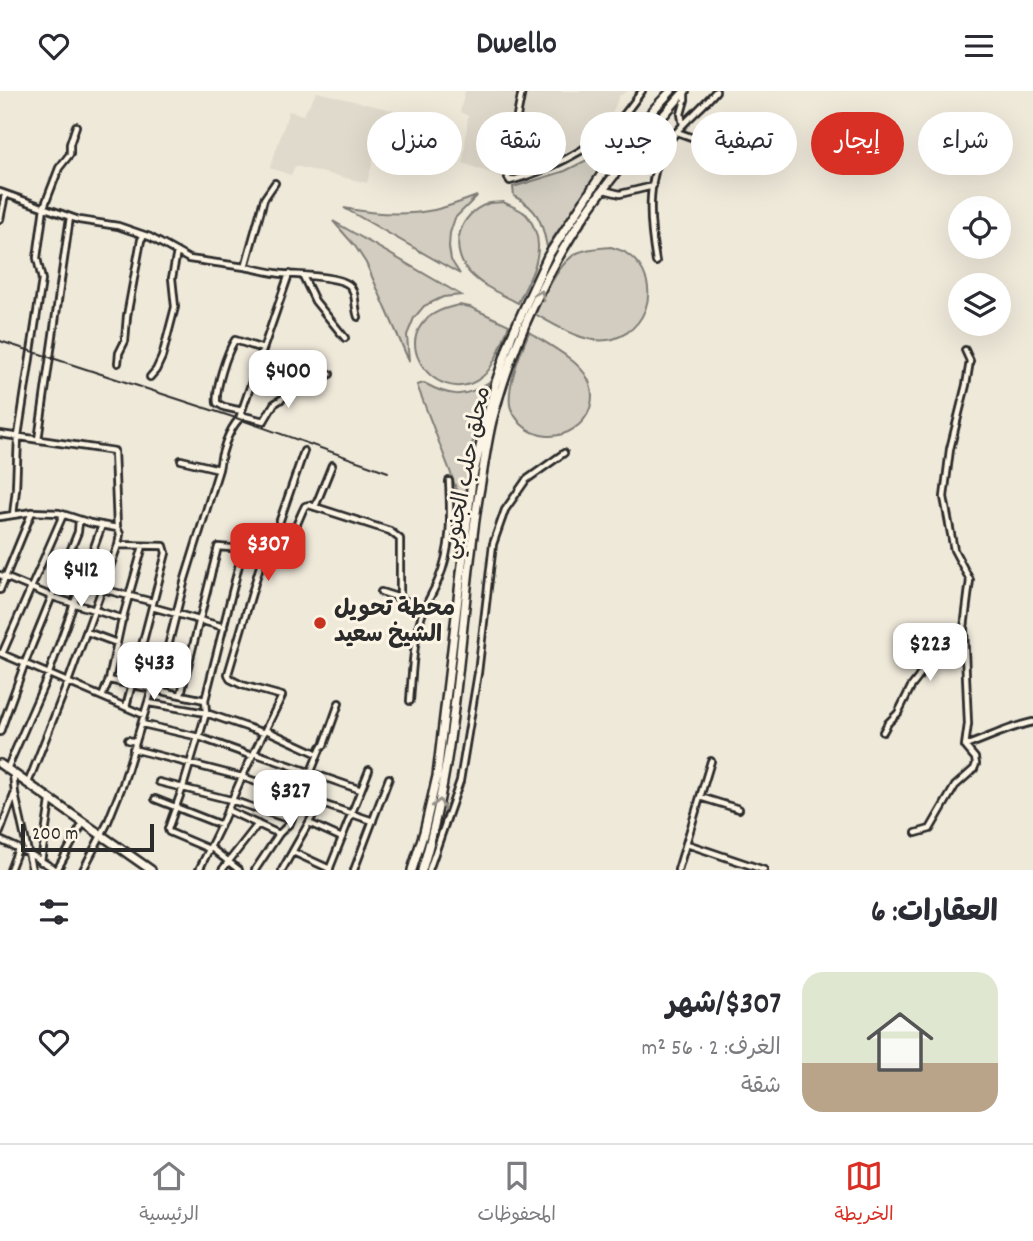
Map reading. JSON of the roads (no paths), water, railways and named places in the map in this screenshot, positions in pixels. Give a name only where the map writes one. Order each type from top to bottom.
[{"type":"main road","name":"محلق حلب الجنوبي","points":[[412,870],[424,832],[436,776],[472,480],[495,385],[512,335],[548,256],[609,163],[671,91]]},
{"type":"main road","name":"محلق حلب الجنوبي","points":[[422,870],[433,836],[445,776],[474,524],[492,423],[506,375],[538,299],[561,254],[591,206],[685,91]]},
{"type":"main road","points":[[7,768],[147,869]]},
{"type":"street","points":[[522,91],[508,178],[510,181],[543,170],[591,144],[616,124],[642,91]]},
{"type":"street","points":[[683,125],[681,114],[685,91]]},
{"type":"street","points":[[691,137],[677,132],[716,91]]},
{"type":"street","points":[[13,515],[18,436],[43,280],[37,258],[44,207],[59,168],[70,154],[76,126]]},
{"type":"street","points":[[655,175],[651,201],[656,262]]},
{"type":"street","points":[[245,267],[264,199],[275,183]]},
{"type":"street","points":[[604,190],[620,194],[653,186]]},
{"type":"street","points":[[0,219],[2,193],[79,220],[118,226],[145,235],[189,259],[320,277],[349,285],[355,298],[358,317]]},
{"type":"street","points":[[38,440],[70,217]]},
{"type":"street","points":[[118,363],[125,341],[141,240],[145,235]]},
{"type":"street","points":[[150,377],[162,357],[175,307],[172,278],[177,252]]},
{"type":"street","points":[[239,419],[289,274]]},
{"type":"street","points":[[302,275],[315,301],[345,338]]},
{"type":"street","points":[[242,411],[217,403],[218,387],[228,355],[235,340],[263,349]]},
{"type":"street","points":[[916,833],[930,829],[955,786],[976,764],[975,758],[965,746],[968,724],[964,628],[970,580],[954,550],[944,497],[950,449],[970,361],[965,350]]},
{"type":"street","points":[[83,870],[123,785],[144,715],[155,689],[221,457],[234,424],[244,416],[264,421],[274,404],[295,390],[330,374]]},
{"type":"street","points":[[0,434],[114,451],[117,528],[120,534],[118,545],[68,682],[27,783]]},
{"type":"street","points":[[199,870],[282,696],[242,685],[230,679],[228,674],[261,562],[278,526],[304,451]]},
{"type":"street","points":[[429,870],[460,781],[478,673],[493,544],[505,510],[526,480],[564,453]]},
{"type":"street","points":[[181,460],[219,469]]},
{"type":"street","points":[[315,507],[332,464]]},
{"type":"street","points":[[411,701],[418,628],[423,610],[439,580],[447,550],[451,525],[449,481]]},
{"type":"street","points":[[269,541],[282,543],[297,528],[305,506],[309,505],[390,531],[400,539],[400,599]]},
{"type":"street","points":[[0,517],[32,512],[63,515],[117,528]]},
{"type":"street","points":[[0,590],[2,576],[32,512]]},
{"type":"street","points":[[63,515],[1,653],[144,715]]},
{"type":"street","points":[[0,732],[78,532],[79,520]]},
{"type":"street","points":[[32,870],[7,768],[49,673],[102,525]]},
{"type":"street","points":[[118,545],[164,546],[166,553],[126,707]]},
{"type":"street","points":[[102,697],[109,680],[143,546]]},
{"type":"street","points":[[181,694],[218,547],[243,549],[205,700],[206,713],[168,831],[210,848],[239,870]]},
{"type":"street","points":[[2,576],[53,597],[123,619]]},
{"type":"street","points":[[102,589],[224,627]]},
{"type":"street","points":[[381,592],[423,610]]},
{"type":"street","points":[[883,732],[898,713],[926,663],[953,644],[964,628]]},
{"type":"street","points":[[86,632],[117,643]]},
{"type":"street","points":[[109,680],[205,700]]},
{"type":"street","points":[[149,703],[206,713],[265,732],[318,754]]},
{"type":"street","points":[[255,870],[291,820],[339,703]]},
{"type":"street","points":[[965,746],[1011,727],[1033,722]]},
{"type":"street","points":[[142,724],[199,737],[361,790]]},
{"type":"street","points":[[128,740],[135,742]]},
{"type":"street","points":[[133,749],[242,777],[373,821]]},
{"type":"street","points":[[678,870],[711,761]]},
{"type":"street","points":[[292,852],[330,870],[369,770]]},
{"type":"street","points":[[354,870],[389,778]]},
{"type":"street","points":[[159,782],[231,800],[291,820]]},
{"type":"street","points":[[0,832],[15,794]]},
{"type":"street","points":[[700,797],[739,809]]},
{"type":"street","points":[[155,799],[221,825]]},
{"type":"street","points":[[41,862],[50,800]]},
{"type":"street","points":[[282,870],[320,803]]},
{"type":"street","points":[[227,810],[279,834]]},
{"type":"street","points":[[0,840],[56,870],[83,823]]},
{"type":"street","points":[[309,823],[342,838]]},
{"type":"street","points":[[222,870],[258,824]]},
{"type":"street","points":[[687,844],[764,870]]},
{"type":"street","points":[[10,870],[18,849]]},
{"type":"railway","points":[[0,341],[239,419],[388,472]]},
{"type":"place","name":"محطة تحويل الشيخ سعيد","points":[[320,623]]}]
